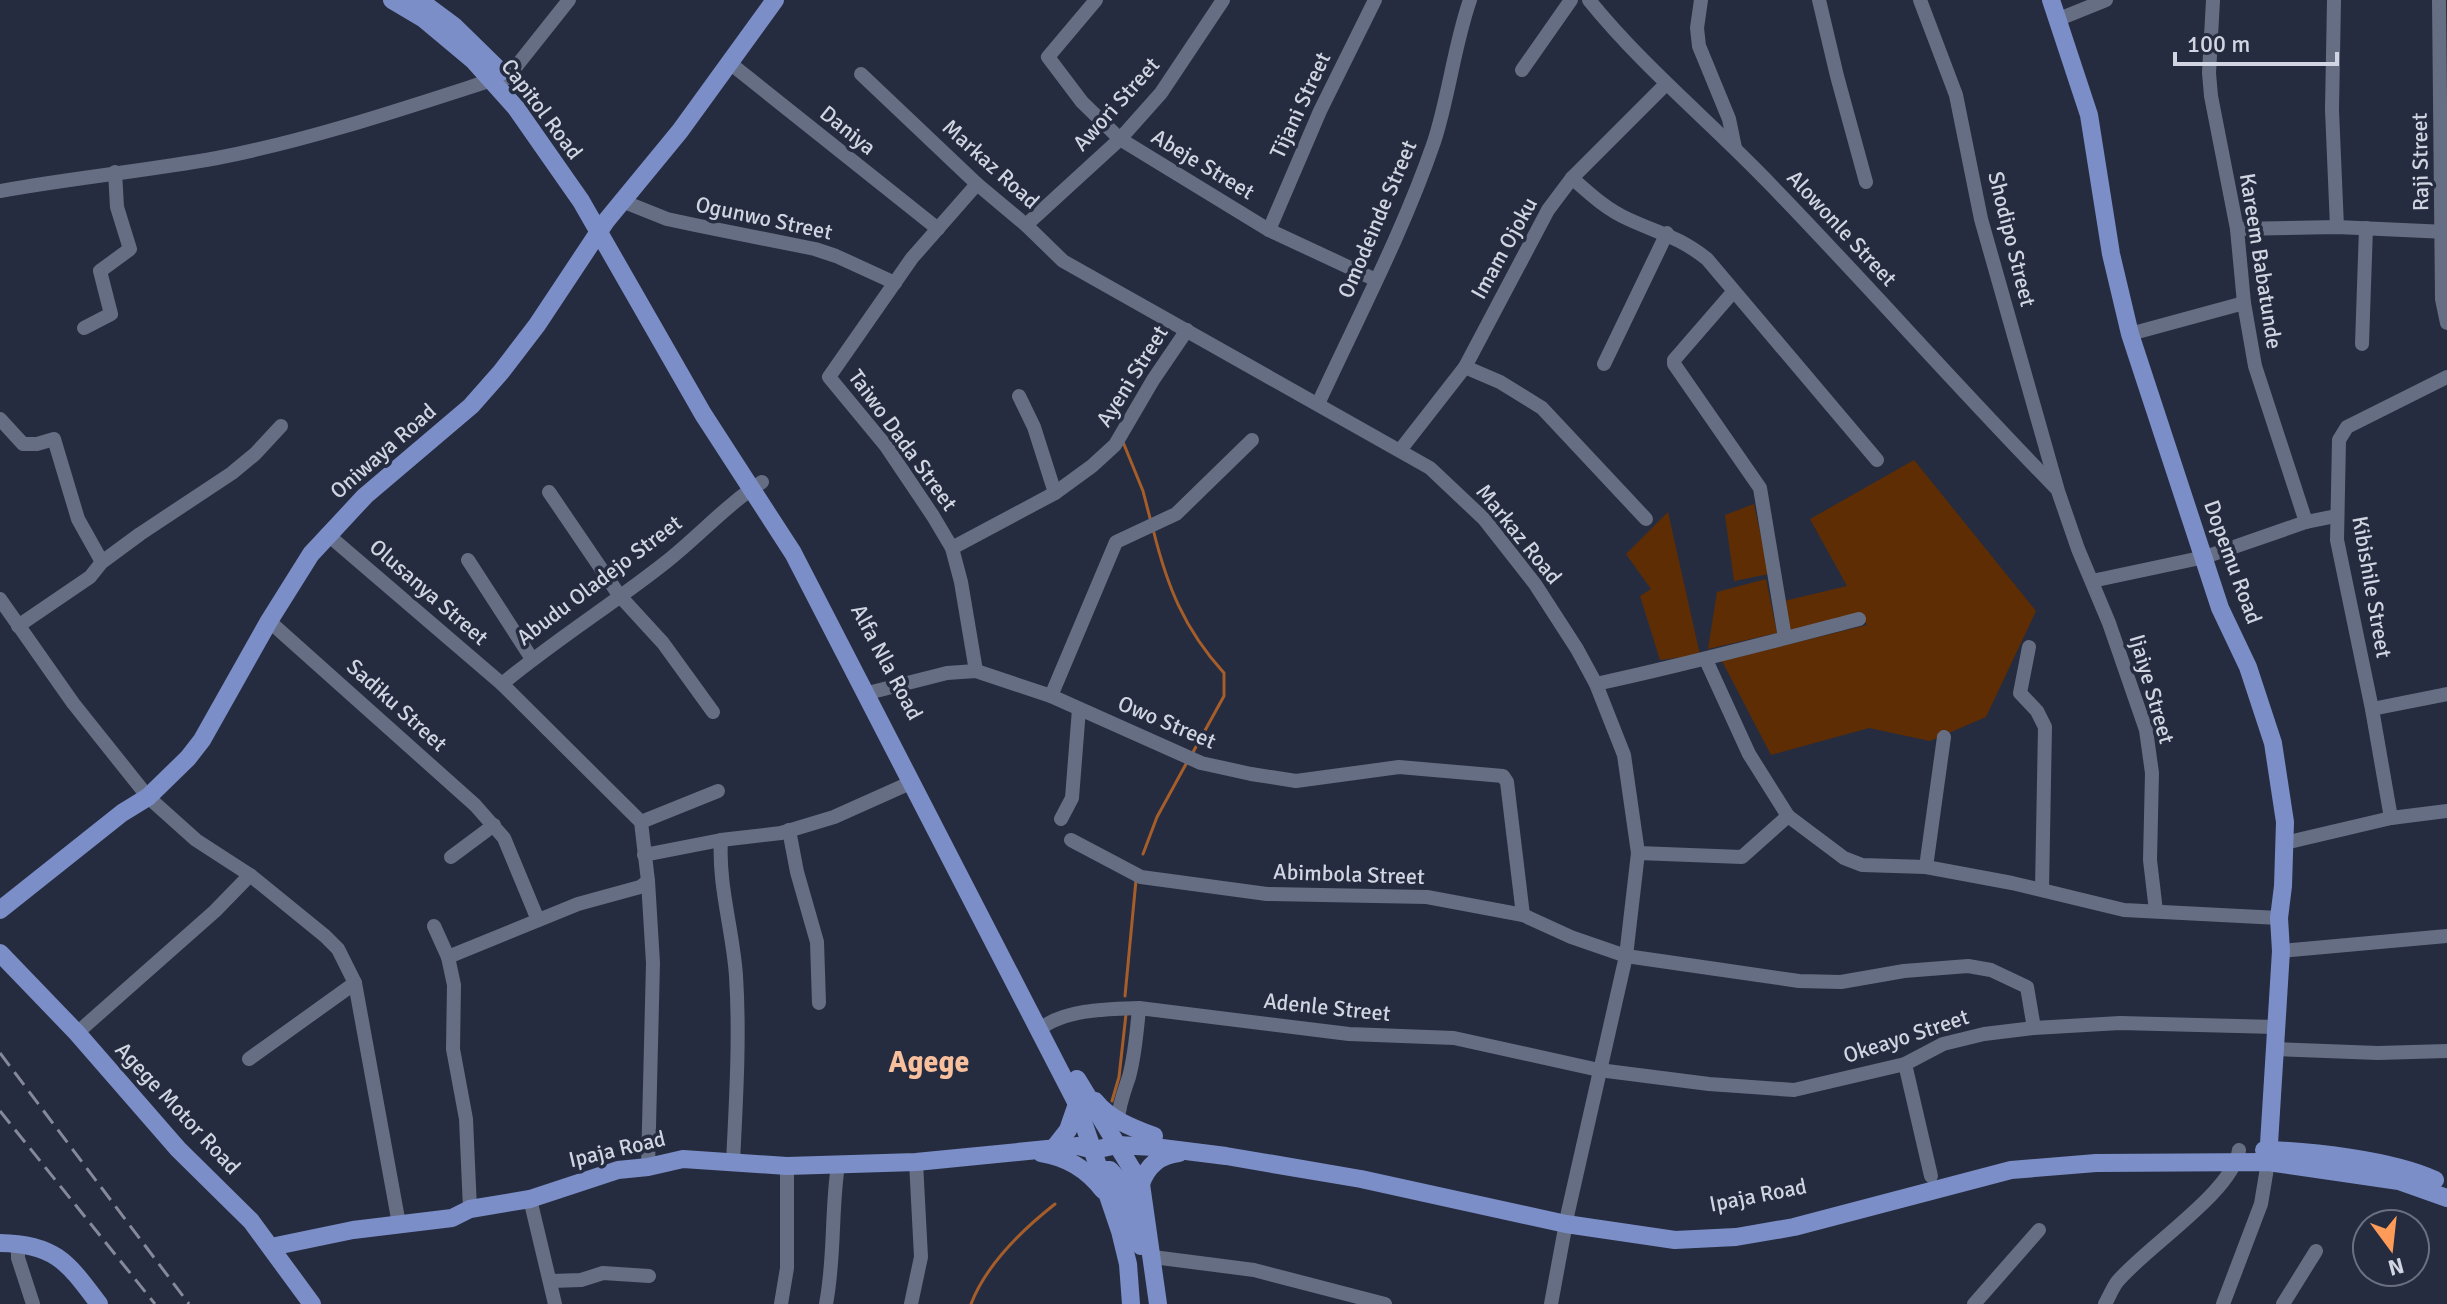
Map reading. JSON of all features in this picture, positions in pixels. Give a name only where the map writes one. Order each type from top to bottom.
[{"type":"main road","name":"Capitol Road","points":[[392,0],[438,30],[500,79]]},
{"type":"main road","name":"Capitol Road","points":[[419,0],[473,43],[567,161],[602,227]]},
{"type":"main road","name":"Oniwaya Road","points":[[0,910],[122,813],[148,797],[188,758],[202,740],[311,554],[365,496],[471,406],[501,372],[537,325],[602,227],[731,64],[775,0]]},
{"type":"main road","name":"Dopemu Road","points":[[2051,0],[2089,115],[2111,254],[2130,334],[2220,608],[2248,667],[2273,743],[2282,792],[2285,843],[2269,1156]]},
{"type":"main road","name":"Alfa Nla Road","points":[[602,227],[758,485],[1045,1025],[1077,1104],[1087,1145],[1111,1201],[1128,1264],[1131,1304]]},
{"type":"main road","name":"Alfa Nla Road","points":[[869,692],[910,783],[1045,1025],[1076,1078],[1115,1133],[1141,1184]]},
{"type":"main road","name":"Agege Motor Road","points":[[0,953],[77,1033],[178,1149],[251,1221],[312,1304]]},
{"type":"main road","points":[[1054,1148],[1068,1130],[1077,1104]]},
{"type":"main road","name":"Ipaja Road","points":[[271,1247],[353,1230],[452,1218],[470,1209],[530,1199],[618,1170],[683,1159],[787,1166],[916,1162],[1087,1145],[1115,1133],[1154,1136],[1348,1168],[1567,1218]]},
{"type":"main road","name":"Ipaja Road","points":[[1115,1133],[1197,1152],[1361,1179],[1675,1240],[1794,1227],[2011,1170],[2238,1156]]},
{"type":"main road","points":[[1026,1151],[1057,1156],[1084,1169],[1111,1201]]},
{"type":"main road","name":"Ipaja Road","points":[[1736,1233],[1931,1176],[2009,1159],[2096,1151],[2361,1160],[2409,1170],[2447,1186]]},
{"type":"main road","points":[[1158,1304],[1141,1184],[1145,1172],[1162,1156],[1197,1152]]},
{"type":"main road","name":"Ipaja Road","points":[[2269,1156],[2399,1181],[2447,1198]]},
{"type":"main road","points":[[1100,1170],[1110,1170],[1116,1175],[1126,1194],[1141,1245],[1149,1304]]},
{"type":"main road","points":[[9,1243],[61,1257],[99,1304]]},
{"type":"street","points":[[0,191],[175,165],[261,148],[500,79],[569,0]]},
{"type":"street","name":"Abeje Street","points":[[1096,0],[1048,57],[1082,102],[1120,139],[1269,230],[1376,280]]},
{"type":"street","name":"Awori Street","points":[[1026,225],[1120,139],[1161,93],[1223,0]]},
{"type":"street","name":"Tijani Street","points":[[1269,230],[1320,111],[1375,0]]},
{"type":"street","name":"Omodeinde Street","points":[[1318,404],[1403,224],[1432,149],[1470,0]]},
{"type":"street","points":[[1522,70],[1571,0]]},
{"type":"street","name":"Alowonle Street","points":[[1589,0],[1666,84],[1735,148],[1844,262],[2058,491]]},
{"type":"street","points":[[1701,0],[1697,28],[1699,46],[1729,119],[1735,148]]},
{"type":"street","points":[[1819,0],[1866,182]]},
{"type":"street","name":"Shodipo Street","points":[[1920,0],[1956,95],[1981,219],[2058,491]]},
{"type":"street","points":[[2059,19],[2106,0]]},
{"type":"street","name":"Kareem Babatunde","points":[[2213,0],[2209,73],[2211,96],[2237,229],[2244,303],[2255,366],[2306,522]]},
{"type":"street","points":[[2334,0],[2332,110],[2337,227]]},
{"type":"street","name":"Raji Street","points":[[2441,1],[2445,232],[2442,299],[2447,323]]},
{"type":"street","name":"Daniya","points":[[731,64],[938,229]]},
{"type":"street","name":"Markaz Road","points":[[861,74],[1063,261],[1430,468],[1484,519],[1535,584],[1577,649],[1596,684],[1624,755],[1638,853],[1626,956],[1567,1218],[1551,1304]]},
{"type":"street","name":"Imam Ojoku","points":[[1401,449],[1465,367],[1548,210],[1572,178],[1666,84]]},
{"type":"street","points":[[84,328],[111,314],[100,271],[130,249],[117,207],[115,172]]},
{"type":"street","points":[[1572,178],[1601,204],[1628,219],[1685,241],[1707,259],[1877,460]]},
{"type":"street","name":"Taiwo Dada Street","points":[[976,671],[952,548],[886,446],[829,377],[912,258],[977,184]]},
{"type":"street","name":"Ogunwo Street","points":[[622,201],[681,222],[815,249],[895,283]]},
{"type":"street","points":[[2237,229],[2337,227],[2445,232]]},
{"type":"street","points":[[2362,344],[2366,228]]},
{"type":"street","points":[[1604,364],[1667,233]]},
{"type":"street","points":[[1733,292],[1674,360],[1674,364],[1760,488],[1785,638]]},
{"type":"street","points":[[2130,334],[2244,303]]},
{"type":"street","name":"Ayeni Street","points":[[952,548],[1055,493],[1115,445],[1187,330]]},
{"type":"street","points":[[1465,367],[1500,382],[1542,408],[1646,519]]},
{"type":"street","name":"Kibishile Street","points":[[2391,818],[2337,540],[2339,440],[2347,427],[2447,377]]},
{"type":"street","points":[[1019,396],[1034,427],[1055,493]]},
{"type":"street","points":[[0,419],[23,444],[54,439],[78,519],[102,562]]},
{"type":"street","points":[[18,626],[90,577],[102,562],[232,473],[281,426]]},
{"type":"street","points":[[1051,696],[1116,542],[1176,514],[1252,440]]},
{"type":"street","name":"Abudu Oladejo Street","points":[[502,684],[664,563],[758,485]]},
{"type":"street","name":"Ijaiye Street","points":[[2058,491],[2146,730],[2152,773],[2150,860],[2156,911]]},
{"type":"street","points":[[549,492],[619,595],[663,643],[713,712]]},
{"type":"street","points":[[2092,581],[2205,557],[2306,522],[2336,516]]},
{"type":"street","name":"Olusanya Street","points":[[327,534],[502,684],[641,822]]},
{"type":"street","points":[[468,560],[532,659]]},
{"type":"street","points":[[0,599],[73,703],[148,797],[196,840],[250,875],[338,949],[355,983],[399,1224]]},
{"type":"street","points":[[1596,684],[1706,660],[1859,619]]},
{"type":"street","name":"Sadiku Street","points":[[269,621],[494,825],[504,838],[538,920]]},
{"type":"street","points":[[2029,647],[2020,693],[2037,711],[2045,727],[2042,889]]},
{"type":"street","points":[[1706,660],[1749,754],[1788,816],[1844,858],[1862,865],[1926,867],[2042,889],[2124,910],[2279,918]]},
{"type":"street","name":"Owo Street","points":[[869,692],[947,673],[976,671],[1051,696],[1201,763],[1296,781],[1399,767],[1503,776],[1507,782],[1523,915]]},
{"type":"street","points":[[2372,709],[2447,694]]},
{"type":"street","points":[[1061,819],[1072,798],[1079,709]]},
{"type":"street","points":[[1926,867],[1944,737]]},
{"type":"street","points":[[644,855],[789,830],[834,817],[910,783]]},
{"type":"street","points":[[648,1167],[653,963],[641,822],[718,791]]},
{"type":"street","points":[[2285,843],[2391,818],[2447,811]]},
{"type":"street","points":[[1638,853],[1742,857],[1788,816]]},
{"type":"street","points":[[451,857],[494,825]]},
{"type":"street","points":[[789,830],[797,872],[817,942],[819,1003]]},
{"type":"street","points":[[721,840],[722,872],[736,976],[733,1162]]},
{"type":"street","name":"Abimbola Street","points":[[1071,840],[1141,877],[1267,894],[1427,897],[1523,915],[1571,937],[1626,956],[1799,981],[1841,982],[1941,966],[1991,970],[2027,987],[2034,1028]]},
{"type":"street","points":[[77,1033],[215,911],[250,875]]},
{"type":"street","points":[[448,957],[578,904],[640,887],[648,881]]},
{"type":"street","points":[[434,926],[448,957],[454,985],[453,1049],[466,1119],[470,1209]]},
{"type":"street","points":[[2281,951],[2447,936]]},
{"type":"street","points":[[249,1059],[355,983]]},
{"type":"street","points":[[1115,1133],[1120,1101],[1135,1048],[1139,1008]]},
{"type":"street","name":"Adenle Street","points":[[1045,1025],[1109,1009],[1139,1008],[1349,1034],[1454,1038],[1599,1070]]},
{"type":"street","name":"Okeayo Street","points":[[1599,1070],[1709,1084],[1794,1090],[1905,1064],[1943,1044],[1984,1034],[2120,1023],[2276,1027]]},
{"type":"street","points":[[2276,1049],[2378,1053],[2447,1051]]},
{"type":"street","points":[[1905,1064],[1931,1176]]},
{"type":"street","points":[[2105,1304],[2116,1284],[2210,1196],[2238,1156]]},
{"type":"street","points":[[2228,1303],[2261,1204],[2269,1156]]},
{"type":"street","points":[[911,1304],[921,1257],[916,1162]]},
{"type":"street","points":[[826,1304],[832,1274],[834,1192],[838,1165]]},
{"type":"street","points":[[781,1304],[787,1268],[787,1166]]},
{"type":"street","points":[[530,1199],[555,1304]]},
{"type":"street","points":[[1974,1304],[2039,1230]]},
{"type":"street","points":[[9,1243],[18,1258],[33,1304]]},
{"type":"street","points":[[2283,1304],[2316,1251]]},
{"type":"street","points":[[1153,1257],[1254,1270],[1385,1304]]},
{"type":"street","points":[[551,1281],[581,1280],[603,1273],[649,1276]]},
{"type":"shaded area","points":[[1914,460],[2036,611],[1986,717],[1930,741],[1869,728],[1771,755],[1722,661],[1867,625],[1858,613],[1789,631],[1784,601],[1847,586],[1810,519]]},
{"type":"shaded area","points":[[1754,504],[1769,574],[1734,581],[1725,515]]},
{"type":"shaded area","points":[[1668,512],[1700,655],[1660,660],[1640,596],[1651,589],[1626,554]]},
{"type":"shaded area","points":[[1766,579],[1777,633],[1708,649],[1717,592]]},
{"type":"waterway","points":[[1123,442],[1143,491],[1151,522]]},
{"type":"waterway","points":[[1153,529],[1179,606],[1198,640],[1224,673],[1224,696],[1192,754]]},
{"type":"waterway","points":[[1143,854],[1157,817],[1186,764]]},
{"type":"waterway","points":[[1125,996],[1136,880]]},
{"type":"waterway","points":[[1112,1101],[1119,1077],[1126,1014]]},
{"type":"waterway","points":[[971,1304],[995,1262],[1055,1204]]},
{"type":"railway","points":[[0,1053],[189,1304]]},
{"type":"railway","points":[[0,1111],[155,1304]]},
{"type":"district","name":"Agege","points":[[929,1062]]}]
